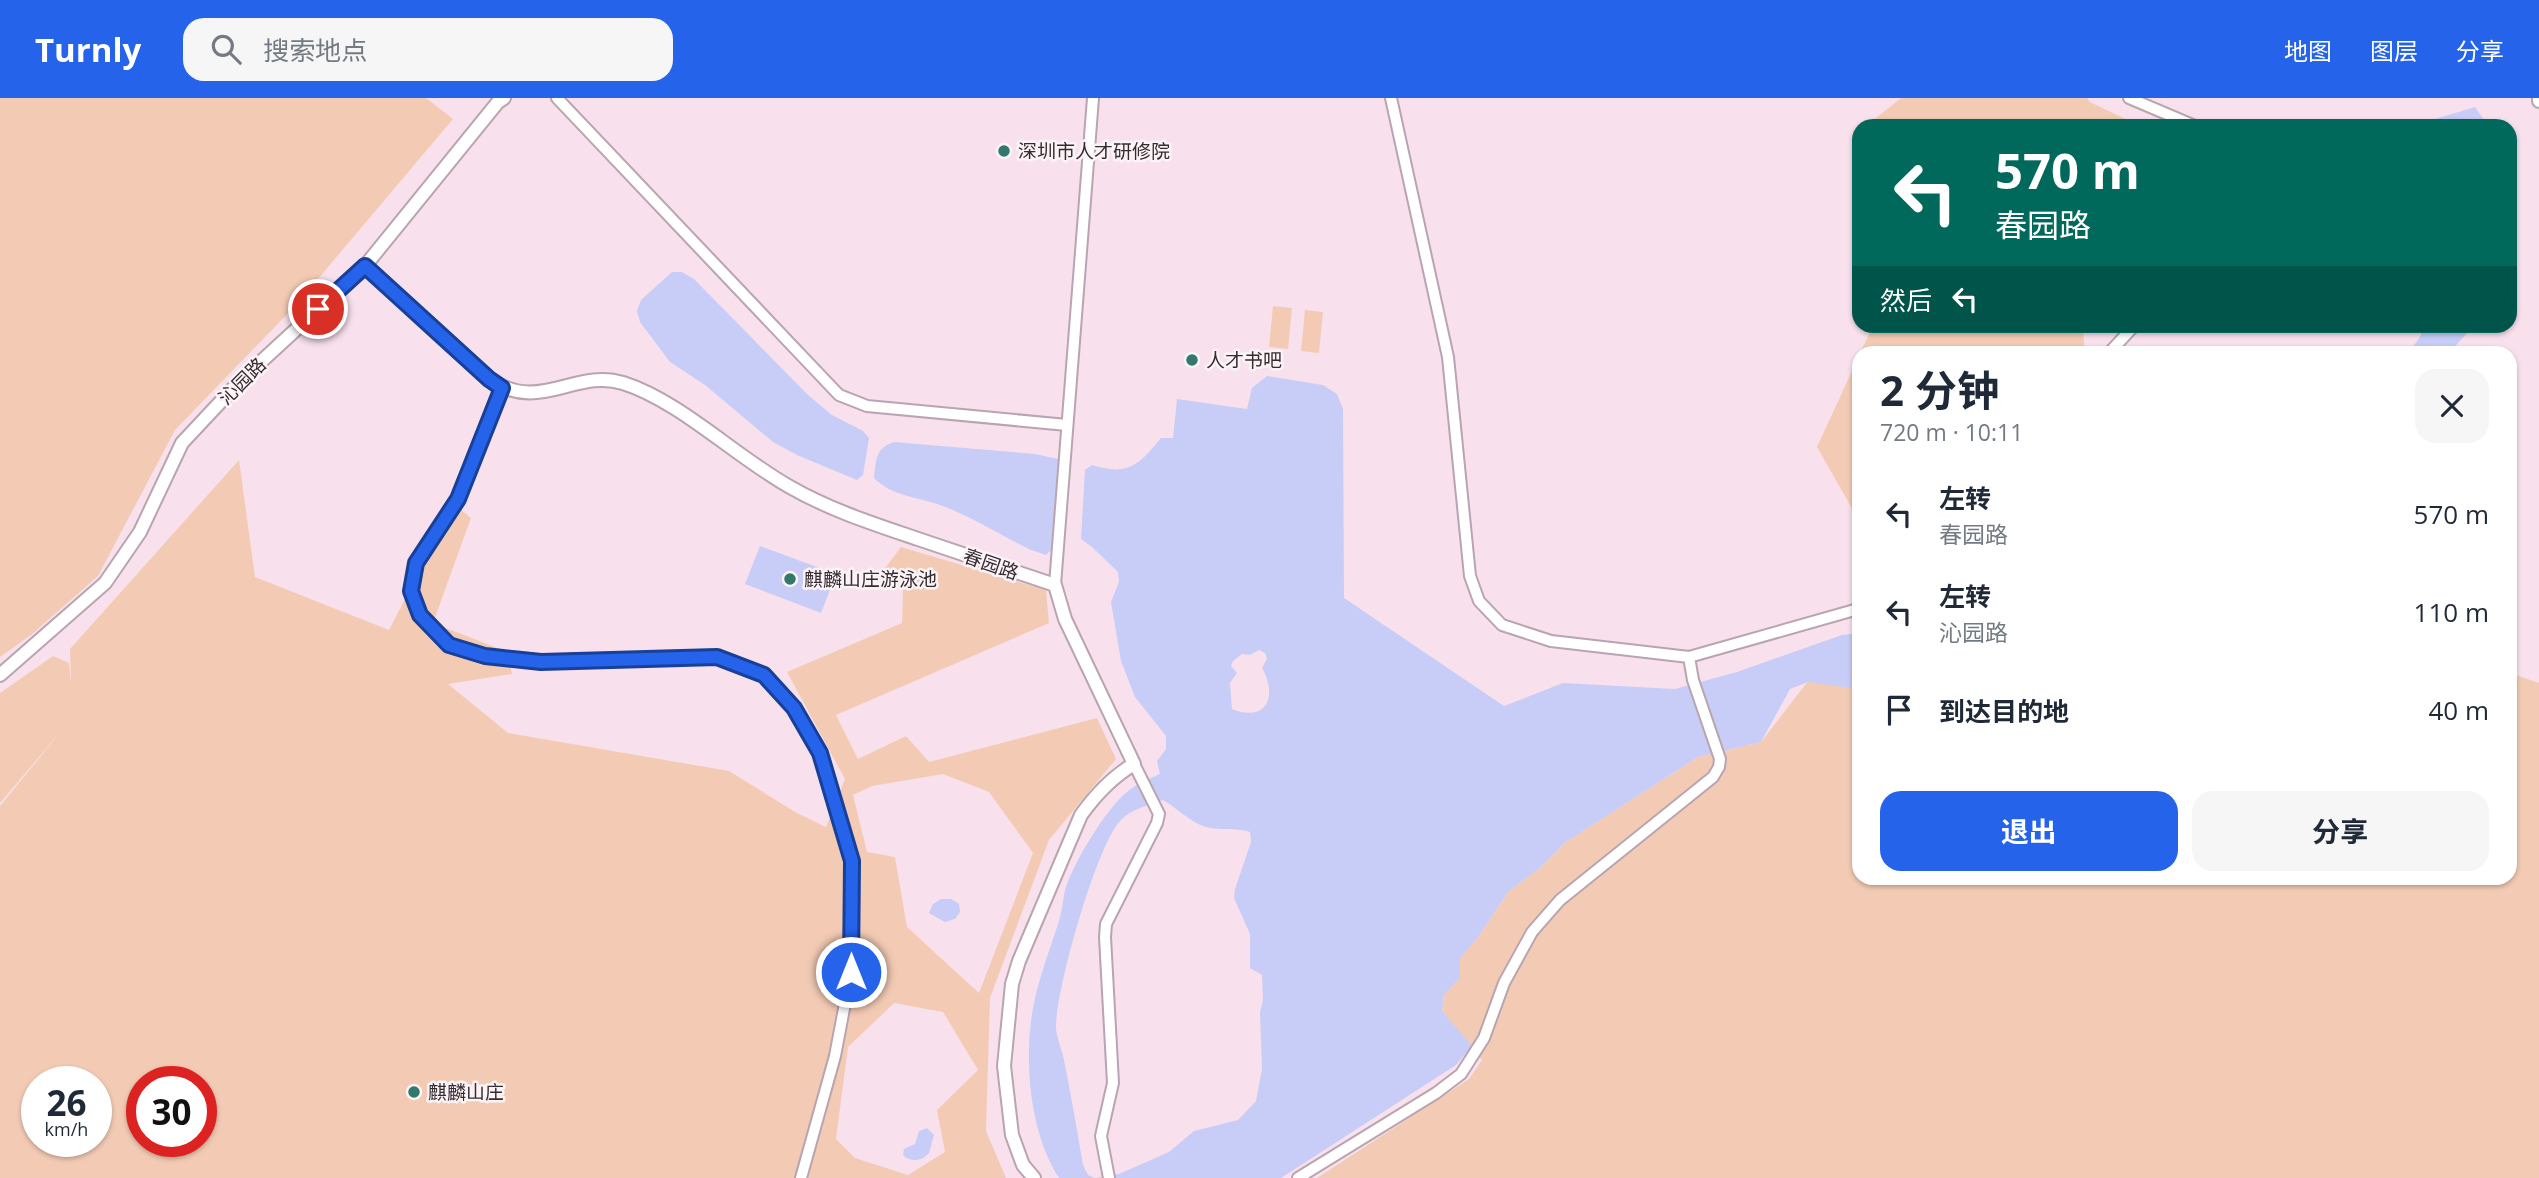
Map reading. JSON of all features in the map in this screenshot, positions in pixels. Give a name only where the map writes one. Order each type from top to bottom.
[{"type":"street","name":"沁园路","points":[[0,676],[105,583],[140,532],[182,443],[240,381],[365,266],[498,103],[505,98]]},
{"type":"street","points":[[557,98],[839,395],[867,406],[1067,425]]},
{"type":"street","points":[[1093,98],[1055,585],[1065,619],[1159,814],[1157,823],[1106,924],[1113,1083],[1101,1136],[1109,1178]]},
{"type":"street","points":[[1391,98],[1448,357],[1470,576],[1479,601],[1502,625],[1526,634],[1551,640],[1689,657],[1852,612]]},
{"type":"street","points":[[2129,98],[2178,119]]},
{"type":"street","points":[[365,266],[502,388],[458,499],[416,563],[411,591],[420,615],[449,645],[485,656],[541,662],[717,657],[764,675],[794,708],[820,753],[852,861],[851,972],[835,1056],[801,1178]]},
{"type":"street","points":[[2115,346],[2128,333]]},
{"type":"street","name":"春园路","points":[[502,388],[526,394],[605,380],[620,382],[654,396],[789,487],[847,515],[1055,585]]},
{"type":"street","points":[[1298,1178],[1436,1093],[1461,1074],[1484,1038],[1504,984],[1532,932],[1560,900],[1713,777],[1720,759],[1693,680],[1689,657]]},
{"type":"street","points":[[1034,1178],[1023,1165],[1012,1135],[1004,1066],[1012,984],[1018,961],[1081,816],[1094,798],[1118,774],[1134,764]]},
{"type":"shaded area","points":[[0,98],[426,98],[453,119],[296,305],[175,430],[98,576],[31,635],[0,657]]},
{"type":"shaded area","points":[[1901,98],[2087,98],[2125,119],[1875,119]]},
{"type":"shaded area","points":[[1273,306],[1292,308],[1288,349],[1269,347]]},
{"type":"shaded area","points":[[1305,310],[1323,312],[1319,353],[1301,351]]},
{"type":"shaded area","points":[[1870,333],[2083,333],[2084,346],[1863,346]]},
{"type":"shaded area","points":[[1852,371],[1852,508],[1817,447]]},
{"type":"shaded area","points":[[239,460],[255,577],[389,630],[405,599],[410,564],[448,499],[471,518],[433,623],[508,652],[512,674],[448,684],[508,733],[729,771],[797,813],[826,827],[845,779],[787,672],[902,623],[903,589],[880,575],[901,547],[1046,590],[1049,623],[836,715],[858,759],[906,736],[929,762],[1097,718],[1116,759],[1049,840],[990,998],[986,1131],[1006,1178],[0,1178],[0,806],[62,730],[0,803],[0,693],[53,656],[69,663],[71,684],[70,649]],"holes":[[[943,774],[989,792],[1033,853],[979,993],[907,927],[895,857],[867,852],[853,795],[872,786]],[[894,1003],[943,1012],[978,1070],[937,1110],[945,1152],[908,1175],[855,1158],[836,1139],[848,1047]]]},
{"type":"shaded area","points":[[1852,662],[1852,885],[2517,885],[2517,675],[2539,683],[2539,1178],[1317,1178],[1469,1079],[1482,1060],[1442,1011],[1444,995],[1460,978],[1459,958],[1476,940],[1508,892],[1540,868],[1566,842],[1698,757],[1761,742],[1816,671]]},
{"type":"water","points":[[2475,107],[2483,119],[2435,119]]},
{"type":"water","points":[[672,272],[682,272],[694,279],[808,395],[832,415],[863,431],[869,438],[863,475],[857,480],[773,442],[705,385],[670,362],[640,322],[637,311],[641,300]]},
{"type":"water","points":[[2467,333],[2455,346],[2414,346],[2421,335]]},
{"type":"water","points":[[1267,376],[1323,385],[1337,394],[1343,409],[1344,598],[1504,706],[1563,683],[1675,689],[1737,672],[1852,634],[1852,688],[1808,682],[1790,689],[1761,742],[1698,757],[1566,842],[1540,868],[1508,892],[1476,940],[1460,958],[1460,978],[1444,995],[1442,1011],[1472,1046],[1456,1065],[1281,1178],[1096,1178],[1119,1174],[1169,1152],[1194,1131],[1238,1120],[1256,1101],[1262,1069],[1262,975],[1250,968],[1250,934],[1234,898],[1251,842],[1250,832],[1200,825],[1163,800],[1129,813],[1110,836],[1089,888],[1069,954],[1057,1011],[1056,1029],[1083,1165],[1088,1175],[1095,1178],[1059,1178],[1041,1139],[1031,1093],[1029,1046],[1036,993],[1059,921],[1065,890],[1083,852],[1100,823],[1119,800],[1134,787],[1160,774],[1157,761],[1166,749],[1166,736],[1135,697],[1121,661],[1111,602],[1119,582],[1118,572],[1081,539],[1085,470],[1092,465],[1124,469],[1139,462],[1161,438],[1173,438],[1177,399],[1247,409],[1252,388]],"holes":[[[1259,650],[1265,653],[1267,659],[1262,668],[1269,688],[1266,704],[1261,710],[1254,712],[1232,709],[1230,683],[1237,673],[1231,666],[1233,661],[1242,654],[1250,655]]]},
{"type":"water","points":[[894,442],[1035,454],[1058,459],[1064,472],[1058,543],[1046,555],[954,511],[889,489],[874,478],[875,466],[883,448]]},
{"type":"water","name":"麒麟山庄游泳池","points":[[760,546],[836,574],[821,613],[745,584]]},
{"type":"water","points":[[941,899],[951,899],[959,904],[960,912],[955,919],[945,922],[929,913],[933,904]]},
{"type":"water","points":[[927,1128],[934,1135],[929,1153],[916,1160],[906,1158],[903,1155],[904,1149],[915,1144],[919,1131]]},
{"type":"place","name":"深圳市人才研修院","points":[[1004,151]]},
{"type":"place","name":"人才书吧","points":[[1192,360]]},
{"type":"place","name":"麒麟山庄游泳池","points":[[790,579]]},
{"type":"place","name":"麒麟山庄","points":[[414,1092]]},
{"type":"route","points":[[318,309],[365,266],[502,388],[458,499],[416,563],[411,591],[420,615],[449,645],[485,656],[541,662],[717,657],[764,675],[794,708],[820,753],[852,861],[851,972]]}]
